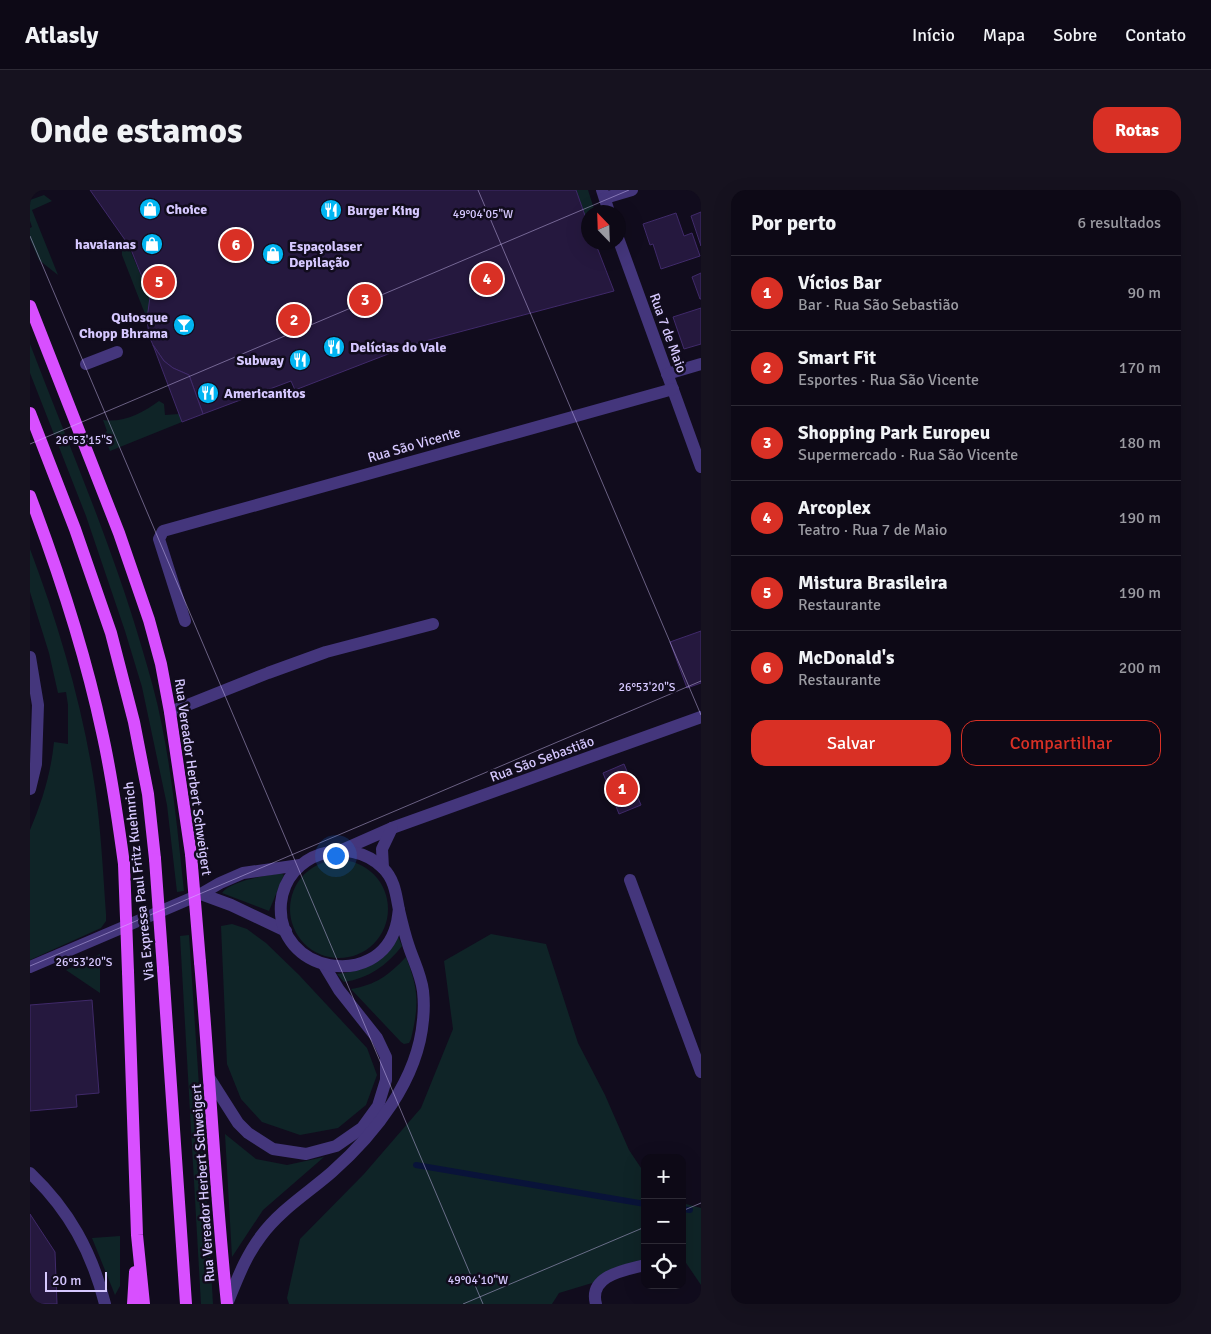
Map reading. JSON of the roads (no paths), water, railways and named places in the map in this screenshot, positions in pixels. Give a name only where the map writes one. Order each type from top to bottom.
[{"type":"main road","name":"Rua Vereador Herbert Schweigert","points":[[30,306],[119,534],[149,620],[161,664],[191,854],[210,1079],[220,1243],[227,1304]]},
{"type":"main road","name":"Via Expressa Paul Fritz Kuehnrich","points":[[30,413],[75,529],[111,633],[134,722],[148,794],[155,859],[186,1304]]},
{"type":"main road","name":"Via Expressa Paul Fritz Kuehnrich","points":[[30,496],[48,544],[79,641],[102,733],[124,864],[137,1235],[144,1304]]},
{"type":"main road","points":[[133,1304],[137,1235]]},
{"type":"street","points":[[603,194],[632,190]]},
{"type":"street","name":"Rua 7 de Maio","points":[[622,250],[701,466]]},
{"type":"street","points":[[86,364],[117,352]]},
{"type":"street","points":[[667,374],[701,364]]},
{"type":"street","name":"Rua São Vicente","points":[[185,621],[159,539],[163,531],[672,389]]},
{"type":"street","points":[[170,712],[326,652],[433,624]]},
{"type":"street","points":[[30,657],[38,705],[36,764],[30,789]]},
{"type":"street","name":"Rua São Sebastião","points":[[342,850],[392,828],[701,717]]},
{"type":"street","points":[[382,868],[382,848],[392,828]]},
{"type":"street","points":[[227,1304],[245,1260],[261,1236],[282,1213],[360,1146],[386,1115],[405,1081],[417,1048],[423,1021],[423,992],[418,970],[409,948],[397,894],[392,880],[382,868],[364,855],[342,850],[316,855],[300,865],[291,876],[283,896],[282,918],[286,931],[294,946],[308,958],[324,965],[342,967],[359,964],[375,956],[388,943],[396,927],[399,909]]},
{"type":"street","points":[[30,967],[200,894],[243,873],[300,865]]},
{"type":"street","points":[[630,880],[701,1072]]},
{"type":"street","points":[[200,894],[231,905],[286,931]]},
{"type":"street","points":[[210,1079],[238,1123],[248,1133],[273,1149],[306,1154],[336,1146],[362,1128],[378,1106],[386,1080],[386,1057],[377,1038],[339,990],[324,965]]},
{"type":"street","points":[[30,1173],[46,1188],[69,1216],[83,1242],[99,1280],[105,1304]]},
{"type":"street","points":[[596,1304],[598,1285],[608,1276],[641,1266]]},
{"type":"waterway","points":[[416,1165],[641,1203]]},
{"type":"waterway","points":[[686,1210],[690,1210]]},
{"type":"place","name":"Choice","points":[[150,209]]},
{"type":"place","name":"Burger King","points":[[331,210]]},
{"type":"place","name":"havaianas","points":[[152,244]]},
{"type":"place","name":"McDonald's","points":[[236,245]]},
{"type":"place","name":"Espaçolaser Depilação","points":[[273,254]]},
{"type":"place","name":"Arcoplex","points":[[487,279]]},
{"type":"place","name":"Mistura Brasileira","points":[[159,282]]},
{"type":"place","name":"Shopping Park Europeu","points":[[365,300]]},
{"type":"place","name":"Smart Fit","points":[[294,320]]},
{"type":"place","name":"Quiosque Chopp Bhrama","points":[[184,325]]},
{"type":"place","name":"Delícias do Vale","points":[[334,347]]},
{"type":"place","name":"Subway","points":[[300,360]]},
{"type":"place","name":"Americanitos","points":[[208,393]]},
{"type":"place","name":"Vícios Bar","points":[[622,789]]}]
